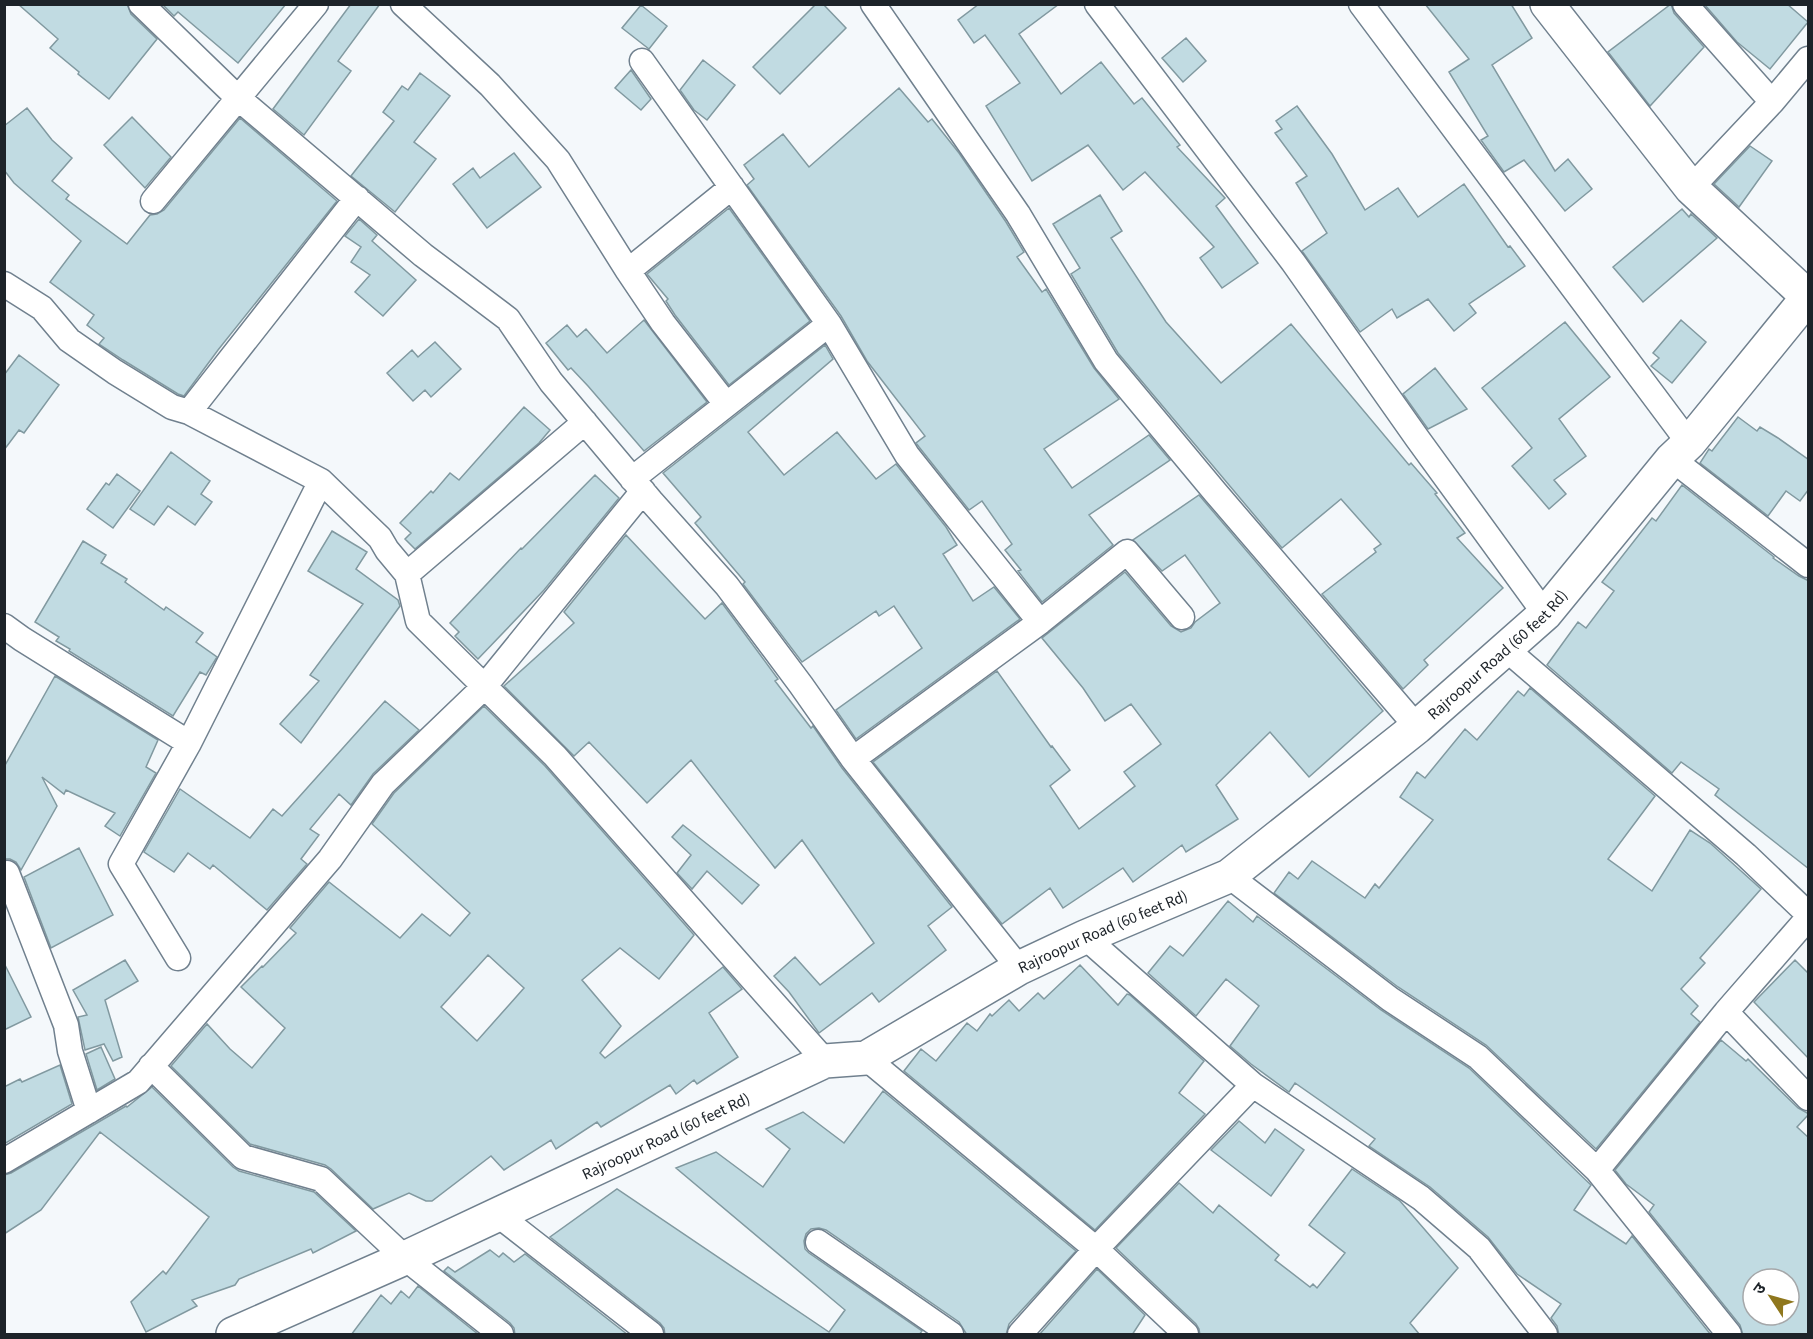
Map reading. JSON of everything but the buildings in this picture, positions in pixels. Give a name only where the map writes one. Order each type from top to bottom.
[{"type":"main road","points":[[1547,4],[1691,188],[1808,297]]},
{"type":"main road","name":"Rajroopur Road (60 feet Rd)","points":[[233,1335],[405,1258],[825,1061],[866,1058],[1019,968],[1085,937],[1229,876],[1417,727],[1545,614],[1808,297]]},
{"type":"street","points":[[141,4],[238,98],[423,255],[508,319],[551,381],[637,485],[727,586],[853,759],[1019,968]]},
{"type":"street","points":[[153,201],[316,4]]},
{"type":"street","points":[[403,4],[490,85],[558,160],[663,323],[726,404]]},
{"type":"street","points":[[873,4],[1018,214],[1106,361],[1417,727]]},
{"type":"street","points":[[1097,4],[1293,262],[1545,614]]},
{"type":"street","points":[[1361,4],[1680,451],[1809,565]]},
{"type":"street","points":[[1685,4],[1772,102]]},
{"type":"street","points":[[1691,188],[1809,59]]},
{"type":"street","points":[[642,61],[829,324],[908,455],[1040,622]]},
{"type":"street","points":[[628,271],[732,187]]},
{"type":"street","points":[[189,412],[357,198]]},
{"type":"street","points":[[4,284],[42,308],[69,340],[106,366],[172,407],[189,412],[321,481],[380,538],[407,574],[418,621],[555,756],[825,1061]]},
{"type":"street","points":[[4,1161],[138,1082],[330,859],[383,784],[484,687],[637,485],[726,404],[829,324]]},
{"type":"street","points":[[407,574],[585,422]]},
{"type":"street","points":[[178,958],[121,864],[189,743],[321,481]]},
{"type":"street","points":[[853,759],[1040,622],[1127,552],[1182,617]]},
{"type":"street","points":[[4,626],[189,743]]},
{"type":"street","points":[[1506,649],[1746,855],[1809,916],[1726,1012],[1597,1170]]},
{"type":"street","points":[[4,874],[7,873],[66,1025],[70,1051],[89,1111]]},
{"type":"street","points":[[1229,876],[1390,999],[1478,1057],[1597,1170],[1729,1335]]},
{"type":"street","points":[[1085,937],[1253,1085],[1421,1198],[1479,1248],[1545,1335]]},
{"type":"street","points":[[1726,1012],[1809,1098]]},
{"type":"street","points":[[866,1058],[1096,1249],[1186,1335]]},
{"type":"street","points":[[151,1066],[243,1157],[321,1179],[405,1258],[501,1335]]},
{"type":"street","points":[[1020,1335],[1096,1249],[1253,1085]]},
{"type":"street","points":[[497,1214],[651,1335]]},
{"type":"street","points":[[818,1242],[951,1335]]}]
